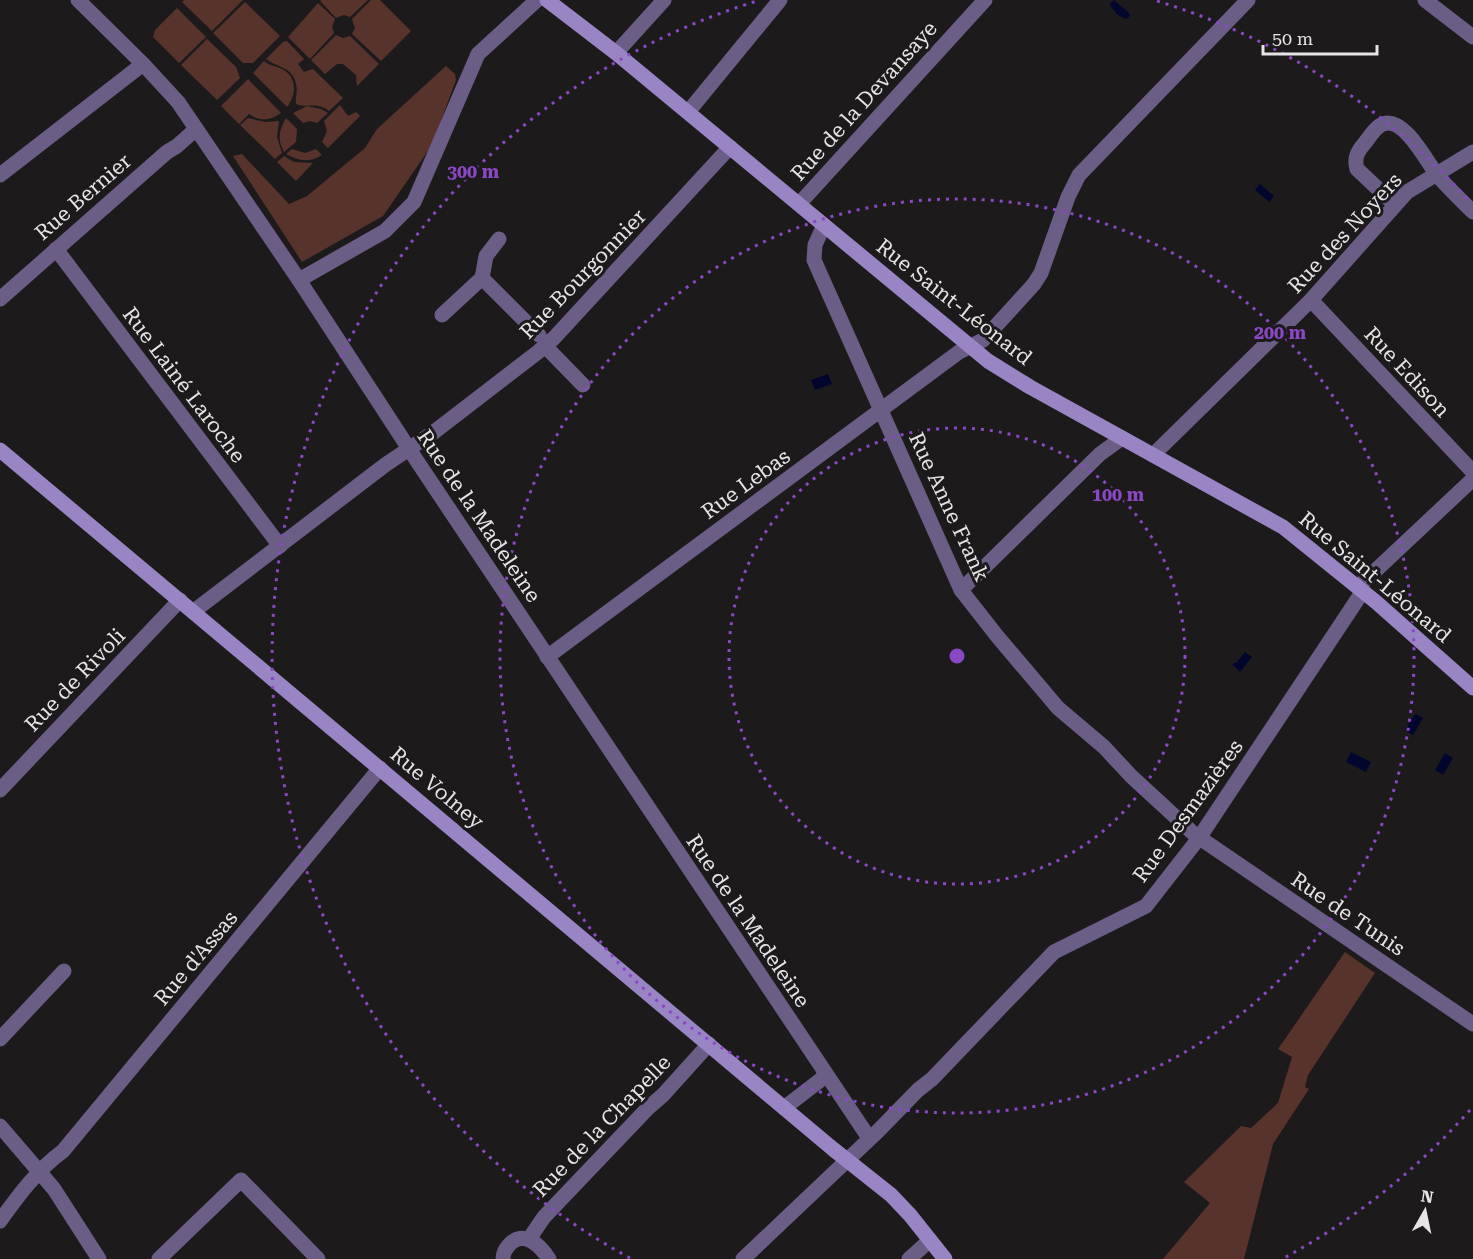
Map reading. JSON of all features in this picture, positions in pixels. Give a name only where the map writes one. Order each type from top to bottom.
[{"type":"main road","name":"Rue Saint-Léonard","points":[[547,0],[616,53],[971,347],[1010,376],[1283,527],[1361,589],[1473,688]]},
{"type":"main road","name":"Rue Volney","points":[[0,450],[846,1160],[891,1195],[945,1259]]},
{"type":"street","name":"Rue de la Madeleine","points":[[78,0],[168,88],[299,280],[408,448],[869,1138]]},
{"type":"street","points":[[299,280],[385,231],[414,202],[478,54],[537,0]]},
{"type":"street","points":[[616,53],[664,0]]},
{"type":"street","points":[[688,112],[780,0]]},
{"type":"street","name":"Rue de la Devansaye","points":[[799,204],[985,0]]},
{"type":"street","name":"Rue Lebas","points":[[547,657],[959,352],[983,340],[1034,284],[1041,273],[1068,198],[1079,175],[1248,0]]},
{"type":"street","points":[[1425,0],[1473,37]]},
{"type":"street","points":[[0,175],[143,64]]},
{"type":"street","points":[[1395,205],[1358,169],[1355,163],[1361,147],[1384,123],[1399,126],[1420,148],[1436,173],[1473,212]]},
{"type":"street","name":"Rue Bernier","points":[[0,299],[196,129]]},
{"type":"street","name":"Rue Bourgonnier","points":[[194,611],[408,448],[434,432],[542,340],[730,147]]},
{"type":"street","name":"Rue des Noyers","points":[[1153,455],[1311,300],[1407,192],[1473,152]]},
{"type":"street","name":"Rue Anne Frank","points":[[824,225],[814,245],[814,260],[961,590],[1059,708],[1104,747],[1131,776],[1199,838]]},
{"type":"street","points":[[442,315],[482,278],[486,256],[499,239]]},
{"type":"street","name":"Rue Lainé Laroche","points":[[56,249],[280,546]]},
{"type":"street","points":[[482,278],[583,385]]},
{"type":"street","name":"Rue Edison","points":[[1311,300],[1473,472]]},
{"type":"street","points":[[961,590],[1100,454],[1122,438]]},
{"type":"street","name":"Rue Desmazières","points":[[743,1259],[932,1079],[1054,952],[1146,906],[1199,838],[1361,589],[1473,479]]},
{"type":"street","name":"Rue de Rivoli","points":[[0,790],[180,600]]},
{"type":"street","name":"Rue d'Assas","points":[[0,1221],[40,1171],[63,1151],[380,768]]},
{"type":"street","name":"Rue de Tunis","points":[[1199,838],[1473,1024]]},
{"type":"street","points":[[0,1039],[64,971]]},
{"type":"street","name":"Rue de la Chapelle","points":[[503,1259],[504,1252],[513,1240],[529,1239],[544,1218],[709,1044]]},
{"type":"street","points":[[784,1108],[823,1078],[824,1072]]},
{"type":"street","points":[[0,1126],[54,1189],[99,1259]]},
{"type":"street","points":[[159,1259],[241,1180],[318,1259]]},
{"type":"street","points":[[529,1239],[549,1259]]},
{"type":"street","points":[[909,1259],[930,1240]]},
{"type":"shaded area","points":[[184,0],[243,0],[212,31],[182,2]]},
{"type":"shaded area","points":[[321,0],[368,0],[350,17],[344,15],[336,18]]},
{"type":"shaded area","points":[[371,0],[380,0],[411,31],[381,61],[352,34],[355,28],[352,19]]},
{"type":"shaded area","points":[[245,2],[280,36],[253,63],[243,63],[213,33]]},
{"type":"shaded area","points":[[318,3],[335,19],[332,27],[334,33],[310,59],[288,37]]},
{"type":"shaded area","points":[[177,8],[206,37],[179,63],[153,37],[155,30]]},
{"type":"shaded area","points":[[336,35],[343,38],[350,36],[379,64],[357,86],[356,75],[343,64],[337,64],[325,74],[311,60]]},
{"type":"shaded area","points":[[207,39],[236,67],[240,78],[217,100],[181,65]]},
{"type":"shaded area","points":[[287,41],[304,59],[298,64],[304,72],[313,69],[343,98],[329,111],[320,106],[296,104],[297,87],[292,74],[266,59],[283,42]]},
{"type":"shaded area","points":[[264,61],[282,69],[291,77],[294,92],[287,107],[253,73]]},
{"type":"shaded area","points":[[446,66],[455,74],[456,80],[432,145],[383,216],[302,262],[233,156],[242,154],[289,204],[307,196],[365,148],[377,129]]},
{"type":"shaded area","points":[[248,79],[281,113],[273,118],[265,119],[249,114],[239,124],[221,106]]},
{"type":"shaded area","points":[[340,105],[348,116],[356,112],[360,116],[328,148],[322,142],[327,131],[324,121]]},
{"type":"shaded area","points":[[307,106],[328,113],[317,123],[310,121],[303,123],[293,113]]},
{"type":"shaded area","points":[[248,118],[265,122],[279,121],[277,137],[282,153],[275,159],[240,125]]},
{"type":"shaded area","points":[[286,118],[297,129],[296,142],[284,152],[280,143],[280,135]]},
{"type":"shaded area","points":[[292,149],[305,153],[316,149],[322,155],[313,159],[300,160],[286,154]]},
{"type":"shaded area","points":[[284,156],[294,162],[313,163],[296,181],[277,162]]},
{"type":"shaded area","points":[[1345,952],[1375,973],[1308,1075],[1305,1087],[1309,1089],[1273,1144],[1244,1259],[1163,1259],[1210,1203],[1184,1182],[1241,1126],[1251,1128],[1278,1103],[1292,1057],[1278,1049]]},
{"type":"water","points":[[1114,0],[1130,16],[1126,19],[1112,9],[1110,4]]},
{"type":"water","points":[[1260,184],[1274,196],[1269,202],[1255,190]]},
{"type":"water","points":[[828,374],[832,384],[815,390],[811,380]]},
{"type":"water","points":[[1245,652],[1252,657],[1240,672],[1232,664],[1237,662]]},
{"type":"water","points":[[1415,714],[1423,718],[1413,735],[1405,730]]},
{"type":"water","points":[[1351,752],[1371,762],[1366,772],[1346,762]]},
{"type":"water","points":[[1445,753],[1453,758],[1443,775],[1435,770]]}]
